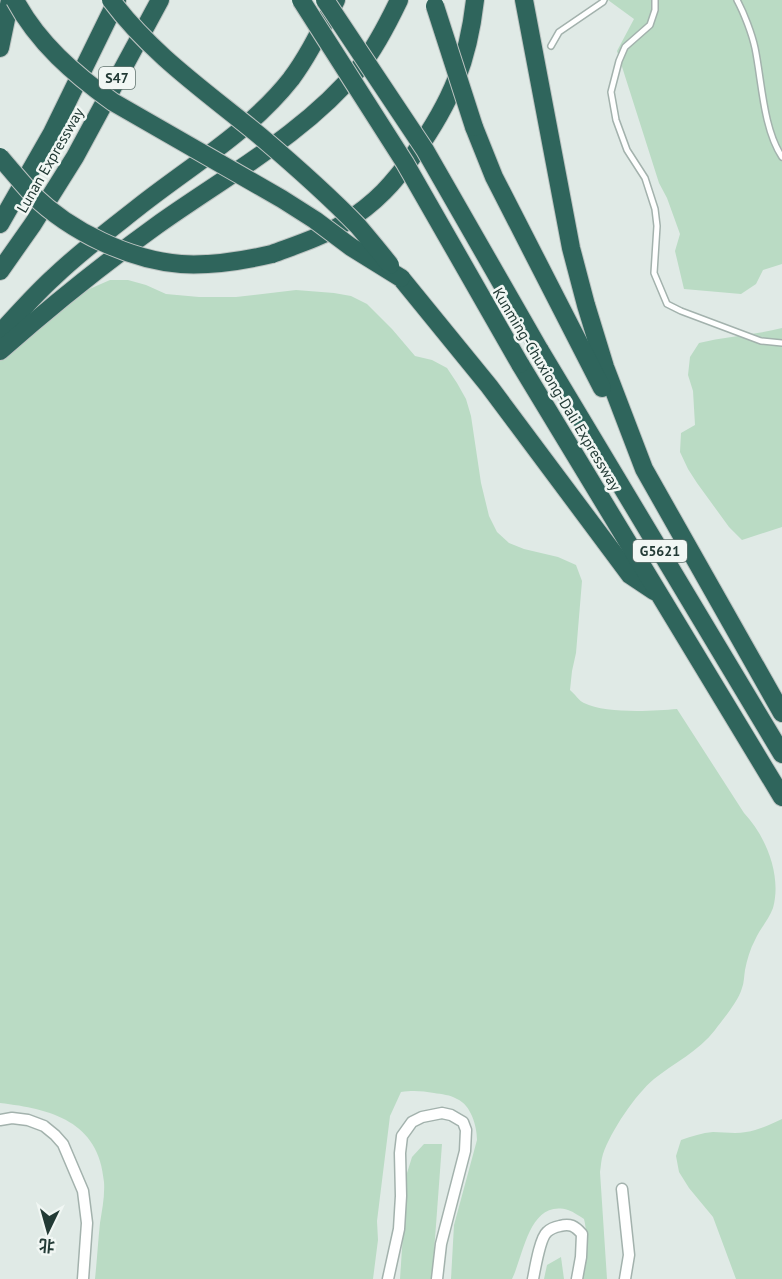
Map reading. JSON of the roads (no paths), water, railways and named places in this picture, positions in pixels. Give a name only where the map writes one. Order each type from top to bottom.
[{"type":"highway","points":[[0,48],[13,0]]},
{"type":"highway","points":[[13,0],[48,48],[88,84],[113,102],[282,199],[351,247],[401,278]]},
{"type":"highway","points":[[111,0],[160,54],[260,136],[329,197],[359,228],[489,386],[630,575],[658,593]]},
{"type":"highway","name":"Lunan Expressway","points":[[0,224],[52,133],[117,0]]},
{"type":"highway","name":"Lunan Expressway","points":[[0,271],[75,157],[160,0]]},
{"type":"highway","name":"Kunming-Chuxiong-Dali Expressway","points":[[301,0],[405,163],[520,364],[782,797]]},
{"type":"highway","name":"Kunming-Chuxiong-Dali Expressway","points":[[325,0],[425,150],[539,349],[782,754]]},
{"type":"highway","points":[[0,333],[75,258],[142,204],[234,136],[260,112],[280,91],[301,63],[336,0]]},
{"type":"highway","points":[[0,351],[66,294],[155,226],[295,130],[324,106],[360,67],[384,31],[399,0]]},
{"type":"highway","points":[[434,0],[474,127],[494,177],[644,469],[782,713]]},
{"type":"highway","points":[[0,157],[34,196],[59,217],[85,233],[135,255],[180,264],[209,264],[272,254],[342,225],[382,195],[399,176],[435,124],[455,87],[470,37],[475,0]]},
{"type":"highway","points":[[524,0],[571,249],[604,367],[644,469]]},
{"type":"street","points":[[388,1279],[399,1229],[402,1136],[412,1122],[422,1117],[442,1113],[463,1122],[466,1130],[465,1151],[441,1244],[437,1279]]},
{"type":"street","points":[[0,1120],[12,1118],[28,1120],[44,1126],[63,1144],[83,1191],[87,1223],[83,1279]]},
{"type":"street","points":[[622,1189],[629,1255],[625,1279]]},
{"type":"street","points":[[533,1279],[544,1235],[549,1229],[565,1225],[572,1225],[582,1233],[577,1279]]},
{"type":"lane","points":[[551,46],[559,32],[604,0]]},
{"type":"lane","points":[[654,0],[655,10],[650,25],[625,47],[611,92],[616,120],[627,150],[645,178],[655,209],[657,226],[654,273],[667,304],[761,341],[782,343]]},
{"type":"lane","points":[[737,0],[755,45],[766,112],[774,142],[782,157]]}]
